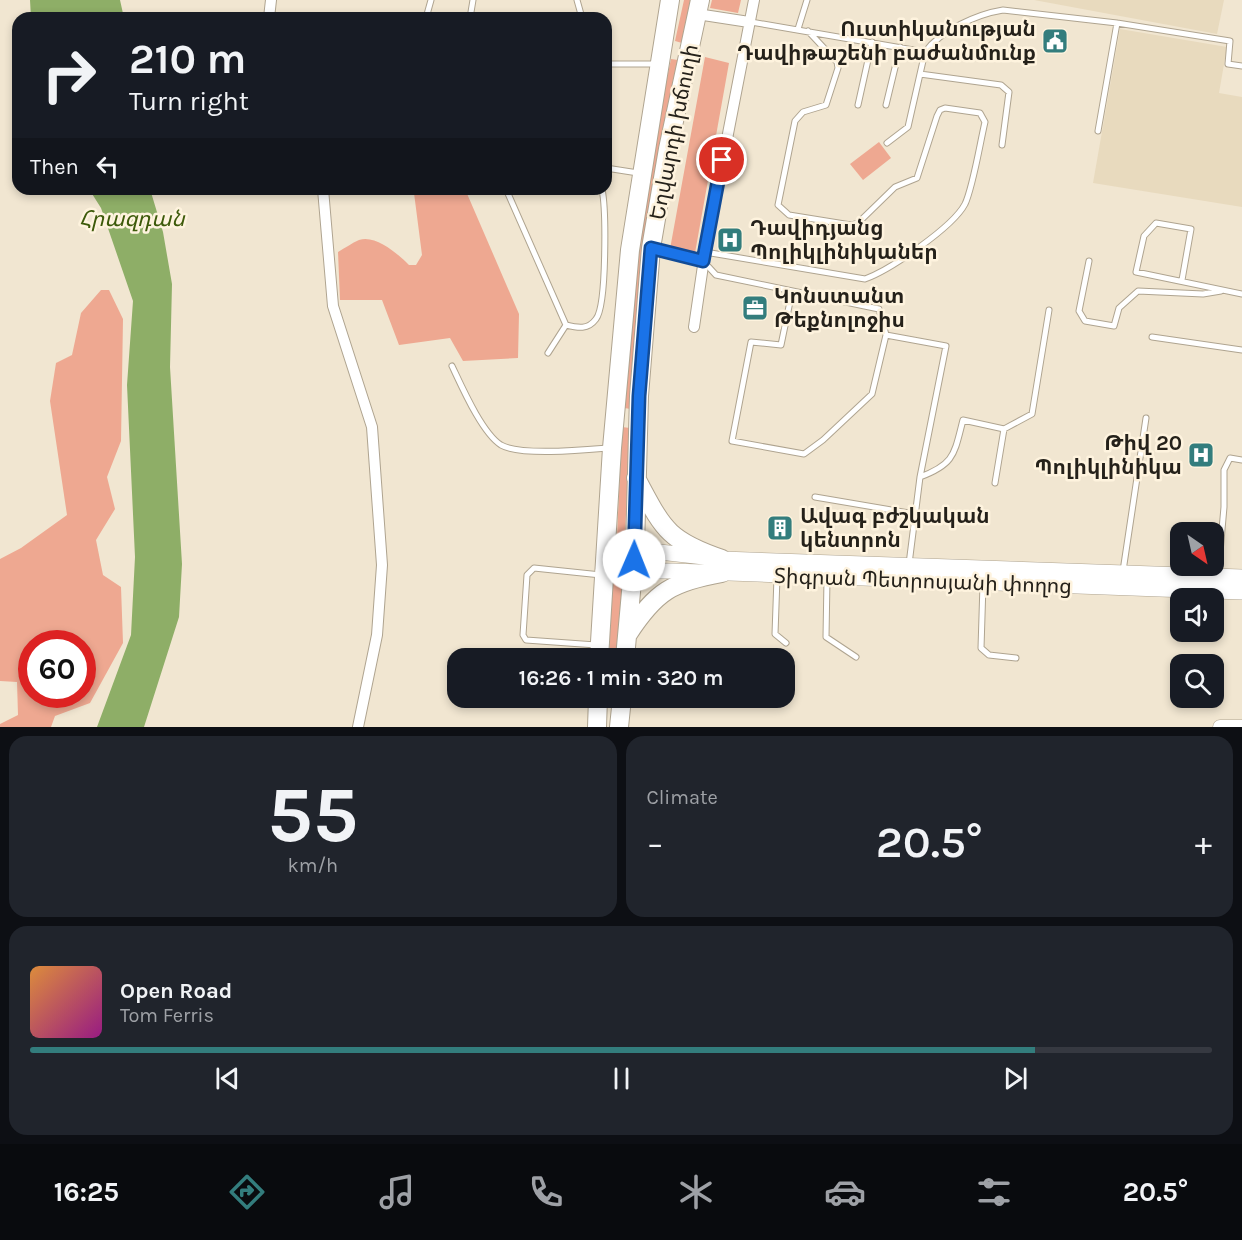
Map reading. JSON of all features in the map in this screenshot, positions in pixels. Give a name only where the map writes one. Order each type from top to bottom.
[{"type":"main road","name":"Եղվարդի խճուղի","points":[[599,648],[614,419],[630,250],[640,173],[670,0]]},
{"type":"main road","name":"Եղվարդի խճուղի","points":[[626,648],[635,548],[635,477],[651,248],[668,149],[699,7]]},
{"type":"main road","points":[[663,45],[689,51]]},
{"type":"main road","points":[[614,419],[638,421]]},
{"type":"main road","points":[[635,477],[669,533],[683,544],[722,566]]},
{"type":"main road","name":"Տիգրան Պետրոսյանի փողոց","points":[[606,546],[635,548],[777,575],[827,577],[908,572],[983,583],[1242,592]]},
{"type":"main road","points":[[627,636],[646,606],[676,585],[722,566]]},
{"type":"main road","name":"Տիգրան Պետրոսյանի փողոց","points":[[603,573],[722,566],[908,572],[1170,574]]},
{"type":"main road","name":"Տիգրան Պետրոսյանի փողոց","points":[[1218,576],[1242,577]]},
{"type":"main road","points":[[597,727],[598,708]]},
{"type":"main road","points":[[619,727],[621,708]]},
{"type":"street","points":[[694,327],[704,257],[754,0]]},
{"type":"street","points":[[699,7],[749,22]]},
{"type":"street","points":[[324,195],[333,306],[372,427],[381,554],[377,635],[358,727]]},
{"type":"street","points":[[1220,727],[1242,727]]},
{"type":"lane","points":[[798,28],[807,0]]},
{"type":"lane","points":[[887,143],[908,126],[925,52],[932,42],[986,13],[1003,10],[1117,23],[1230,41],[1228,64],[1242,66]]},
{"type":"lane","points":[[749,22],[798,28],[925,52]]},
{"type":"lane","points":[[1098,131],[1117,23]]},
{"type":"lane","points":[[651,248],[865,279],[884,272],[917,248],[964,204],[985,122],[980,113],[945,108],[940,110],[937,116],[917,178],[895,187],[858,223],[841,224],[789,215],[783,211],[778,204],[795,121],[803,112],[826,105],[838,68],[837,62],[808,31]]},
{"type":"lane","points":[[858,105],[872,42]]},
{"type":"lane","points":[[886,105],[900,47]]},
{"type":"lane","points":[[612,64],[659,64]]},
{"type":"lane","points":[[920,74],[1001,86],[1009,92],[1002,145]]},
{"type":"lane","points":[[612,169],[640,173]]},
{"type":"lane","points":[[509,195],[566,325]]},
{"type":"lane","points":[[566,325],[583,328],[591,325],[601,310],[606,210],[603,195]]},
{"type":"lane","points":[[1182,280],[1191,229],[1156,223],[1144,236],[1136,272],[1242,294]]},
{"type":"lane","points":[[704,257],[716,275],[879,309],[886,335],[872,394],[823,440],[804,454],[732,441],[752,342],[781,345],[792,292]]},
{"type":"lane","points":[[1089,261],[1079,310],[1085,321],[1114,326],[1119,308],[1138,291],[1203,294],[1223,291]]},
{"type":"lane","points":[[920,477],[939,470],[952,459],[963,420],[1004,429],[1032,414],[1049,310]]},
{"type":"lane","points":[[548,352],[566,325]]},
{"type":"lane","points":[[886,335],[946,346],[920,477],[908,572]]},
{"type":"lane","points":[[1152,337],[1242,350]]},
{"type":"lane","points":[[452,366],[473,407],[500,444],[513,449],[568,451],[612,448]]},
{"type":"lane","points":[[1122,572],[1146,418]]},
{"type":"lane","points":[[995,483],[1004,429]]},
{"type":"lane","points":[[1223,522],[1224,470],[1230,458],[1242,460]]},
{"type":"lane","points":[[815,497],[915,514]]},
{"type":"lane","points":[[574,648],[530,641],[523,635],[527,575],[534,568],[603,573]]},
{"type":"lane","points":[[777,575],[775,634],[786,643]]},
{"type":"lane","points":[[827,577],[826,637],[856,657]]},
{"type":"lane","points":[[983,583],[981,648],[989,655],[1016,658]]},
{"type":"shaded area","points":[[684,0],[692,0],[682,43],[675,41]]},
{"type":"shaded area","points":[[712,0],[741,0],[738,13],[710,8]]},
{"type":"shaded area","points":[[1034,0],[1224,0],[1217,34]]},
{"type":"shaded area","points":[[1120,29],[1227,47],[1219,93],[1242,97],[1242,207],[1093,183]]},
{"type":"shaded area","points":[[705,57],[729,63],[695,253],[670,249]]},
{"type":"shaded area","points":[[671,59],[678,60],[631,409],[624,408],[634,259],[652,149]]},
{"type":"shaded area","points":[[879,142],[891,158],[863,180],[850,164]]},
{"type":"shaded area","points":[[414,195],[468,195],[519,314],[518,358],[463,361],[450,338],[399,345],[382,300],[340,300],[338,252],[359,240],[373,240],[380,243],[409,265],[416,265],[422,255]]},
{"type":"shaded area","points":[[101,290],[109,290],[123,319],[121,441],[107,477],[115,509],[96,540],[103,575],[121,587],[123,643],[96,692],[96,630],[18,630],[18,708],[77,708],[55,716],[51,727],[0,727],[0,724],[18,715],[17,682],[0,681],[0,559],[21,548],[67,515],[50,401],[56,363],[72,355],[81,313]]},
{"type":"shaded area","points":[[622,427],[630,428],[625,536],[617,536]]},
{"type":"shaded area","points":[[612,581],[623,583],[617,648],[609,648]]},
{"type":"water","points":[[30,0],[120,0],[123,12],[31,12]]},
{"type":"water","name":"Հրազդան","points":[[93,195],[152,195],[163,232],[172,284],[170,367],[182,564],[179,617],[144,727],[97,727],[131,635],[135,557],[127,385],[133,301],[101,208]]},
{"type":"place","name":"Ուստիկանության Դավիթաշենի բաժանմունք","points":[[1055,41]]},
{"type":"place","name":"Դավիդյանց Պոլիկլինիկաներ","points":[[730,240]]},
{"type":"place","name":"Կոնստանտ Թեքնոլոջիս","points":[[755,308]]},
{"type":"place","name":"Թիվ 20 Պոլիկլինիկա","points":[[1201,455]]},
{"type":"place","name":"Ավագ բժշկական կենտրոն","points":[[780,528]]},
{"type":"route","points":[[634,560],[639,396],[651,248],[703,261],[722,160]]}]
